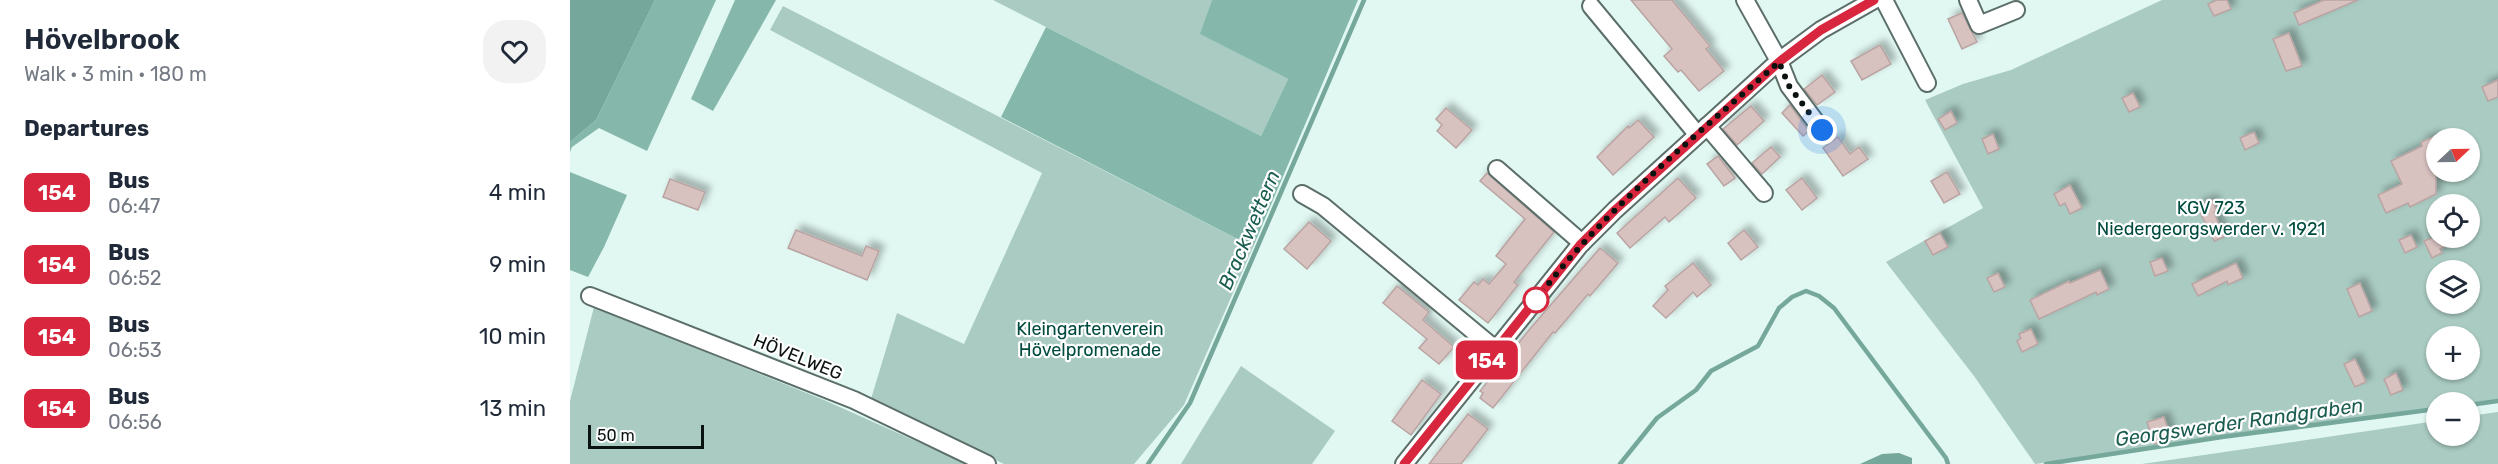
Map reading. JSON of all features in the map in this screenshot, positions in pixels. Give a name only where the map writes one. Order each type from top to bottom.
[{"type":"street","points":[[1745,0],[1779,62],[1789,86],[1822,130]]},
{"type":"street","points":[[1404,464],[1582,243],[1622,203],[1779,62],[1821,30],[1874,0]]},
{"type":"street","points":[[1884,0],[1927,83]]},
{"type":"street","points":[[1968,0],[1979,25],[2016,10]]},
{"type":"street","points":[[1591,6],[1702,130],[1764,193]]},
{"type":"street","points":[[1497,169],[1582,243]]},
{"type":"street","points":[[1302,194],[1323,206],[1495,349]]},
{"type":"street","name":"HÖVELWEG","points":[[590,296],[854,400],[987,464]]},
{"type":"green space","points":[[993,0],[1212,0],[1201,34],[1288,79],[1261,136]]},
{"type":"green space","name":"KGV 723 Niedergeorgswerder v. 1921","points":[[2162,0],[2498,0],[2498,401],[2480,403],[2480,392],[2426,392],[2426,410],[2035,464],[1974,376],[1886,262],[1983,208],[1925,100],[1963,84],[2011,70]]},
{"type":"green space","name":"Kleingartenverein Hövelpromenade","points":[[783,6],[1253,247],[1184,405],[1134,464],[1004,464],[871,399],[897,313],[964,344],[1042,173],[770,30]]},
{"type":"green space","points":[[594,307],[824,400],[967,464],[570,464],[570,401]]},
{"type":"green space","points":[[1241,366],[1335,431],[1312,464],[1181,464]]},
{"type":"green space","points":[[2498,412],[2498,464],[2142,464],[2426,422],[2426,446],[2480,446],[2480,414]]},
{"type":"shaded area","points":[[570,0],[655,0],[596,120],[570,142]]},
{"type":"shaded area","points":[[655,0],[716,0],[647,151],[599,128],[572,147],[570,152],[570,142],[596,120]]},
{"type":"shaded area","points":[[735,0],[776,0],[713,111],[691,99]]},
{"type":"shaded area","points":[[1212,0],[1358,0],[1253,247],[1001,117],[1046,27],[1261,136],[1288,79],[1200,34]]},
{"type":"shaded area","points":[[570,172],[627,195],[588,277],[570,270]]},
{"type":"shaded area","points":[[1899,453],[1912,458],[1912,464],[1860,464],[1882,454]]},
{"type":"building","points":[[1631,0],[1672,0],[1710,46],[1706,49],[1724,71],[1699,91],[1681,70],[1678,72],[1664,56],[1672,49]]},
{"type":"building","points":[[2217,0],[2227,0],[2231,9],[2214,16],[2208,4]]},
{"type":"building","points":[[2324,0],[2358,0],[2299,25],[2294,13]]},
{"type":"building","points":[[1962,13],[1977,42],[1962,49],[1948,19]]},
{"type":"building","points":[[2289,33],[2302,66],[2286,71],[2273,39]]},
{"type":"building","points":[[1880,45],[1891,64],[1862,80],[1851,61]]},
{"type":"building","points":[[1822,75],[1835,92],[1817,105],[1804,89]]},
{"type":"building","points":[[2498,80],[2498,97],[2488,101],[2482,87]]},
{"type":"building","points":[[2133,93],[2140,107],[2129,112],[2122,98]]},
{"type":"building","points":[[1790,105],[1809,131],[1803,136],[1782,113]]},
{"type":"building","points":[[1751,106],[1764,121],[1737,145],[1723,129]]},
{"type":"building","points":[[1446,108],[1472,130],[1456,148],[1437,131],[1442,125],[1436,119]]},
{"type":"building","points":[[1951,111],[1957,123],[1945,130],[1938,119]]},
{"type":"building","points":[[1638,120],[1654,137],[1613,175],[1597,157],[1628,126],[1629,128]]},
{"type":"building","points":[[2254,132],[2259,143],[2245,150],[2240,138]]},
{"type":"building","points":[[1993,134],[1999,149],[1988,154],[1982,139]]},
{"type":"building","points":[[1838,137],[1850,154],[1859,147],[1868,159],[1843,176],[1823,148]]},
{"type":"building","points":[[2426,140],[2426,182],[2436,182],[2436,194],[2426,194],[2426,199],[2410,207],[2408,203],[2386,213],[2378,195],[2402,184],[2391,161],[2422,146],[2421,142]]},
{"type":"building","points":[[1771,147],[1780,157],[1762,174],[1752,163]]},
{"type":"building","points":[[1718,156],[1735,178],[1724,186],[1707,164]]},
{"type":"building","points":[[1947,172],[1960,194],[1944,203],[1931,181]]},
{"type":"building","points":[[1487,173],[1554,232],[1514,282],[1518,285],[1488,323],[1459,300],[1474,282],[1478,285],[1483,279],[1489,284],[1506,264],[1496,256],[1525,219],[1480,181]]},
{"type":"building","points":[[1678,178],[1696,198],[1669,222],[1665,217],[1630,248],[1617,233]]},
{"type":"building","points":[[1802,178],[1817,198],[1802,210],[1786,190]]},
{"type":"building","points":[[670,179],[705,192],[698,210],[663,197]]},
{"type":"building","points":[[2070,185],[2082,208],[2070,214],[2065,203],[2060,206],[2054,194]]},
{"type":"building","points":[[2212,200],[2224,237],[2214,241],[2197,206]]},
{"type":"building","points":[[1309,222],[1331,241],[1307,269],[1284,249]]},
{"type":"building","points":[[796,230],[862,256],[866,246],[879,251],[867,280],[788,248]]},
{"type":"building","points":[[1744,230],[1758,247],[1741,260],[1728,243]]},
{"type":"building","points":[[1940,233],[1948,247],[1933,255],[1925,241]]},
{"type":"building","points":[[2411,235],[2417,247],[2405,253],[2399,240]]},
{"type":"building","points":[[1600,248],[1618,263],[1590,296],[1588,294],[1555,333],[1553,332],[1493,408],[1480,398],[1483,393],[1480,391]]},
{"type":"building","points":[[2427,248],[2442,248],[2440,249],[2442,253],[2432,258]]},
{"type":"building","points":[[2162,258],[2168,271],[2155,276],[2150,262]]},
{"type":"building","points":[[1693,263],[1711,285],[1697,297],[1693,292],[1666,318],[1653,306],[1668,290],[1665,286]]},
{"type":"building","points":[[2236,263],[2243,278],[2228,285],[2227,281],[2198,296],[2192,284]]},
{"type":"building","points":[[2100,270],[2109,289],[2097,295],[2096,292],[2039,319],[2030,300],[2069,281],[2070,283]]},
{"type":"building","points":[[1998,273],[2005,287],[1994,292],[1987,278]]},
{"type":"building","points":[[2360,283],[2372,311],[2359,317],[2347,289]]},
{"type":"building","points":[[1397,286],[1429,312],[1423,320],[1454,347],[1439,364],[1419,348],[1427,339],[1383,303]]},
{"type":"building","points":[[2031,329],[2038,344],[2022,352],[2017,341],[2021,338],[2019,334]]},
{"type":"building","points":[[2355,359],[2366,382],[2355,387],[2344,364]]},
{"type":"building","points":[[2396,373],[2403,390],[2391,395],[2384,379]]},
{"type":"building","points":[[1422,380],[1441,394],[1411,435],[1392,421]]},
{"type":"building","points":[[1468,414],[1488,429],[1461,464],[1429,464]]},
{"type":"building","points":[[2164,417],[2171,438],[2154,444],[2147,422]]},
{"type":"waterway","name":"Brackwettern","points":[[1148,464],[1190,403],[1364,0]]},
{"type":"waterway","points":[[1620,464],[1657,418],[1696,390],[1711,371],[1758,346],[1779,308],[1792,297],[1806,291],[1819,296],[1834,308],[1946,458],[1948,464]]},
{"type":"waterway","name":"Georgswerder Randgraben","points":[[2480,403],[2498,401]]},
{"type":"waterway","name":"Georgswerder Randgraben","points":[[2046,464],[2222,437],[2426,410]]},
{"type":"bus line","name":"154","points":[[1404,464],[1580,245],[1615,210],[1651,175],[1779,62],[1821,30],[1874,0]]},
{"type":"route","points":[[1536,300],[1580,245],[1615,210],[1651,175],[1779,62],[1789,86],[1822,130]]}]
